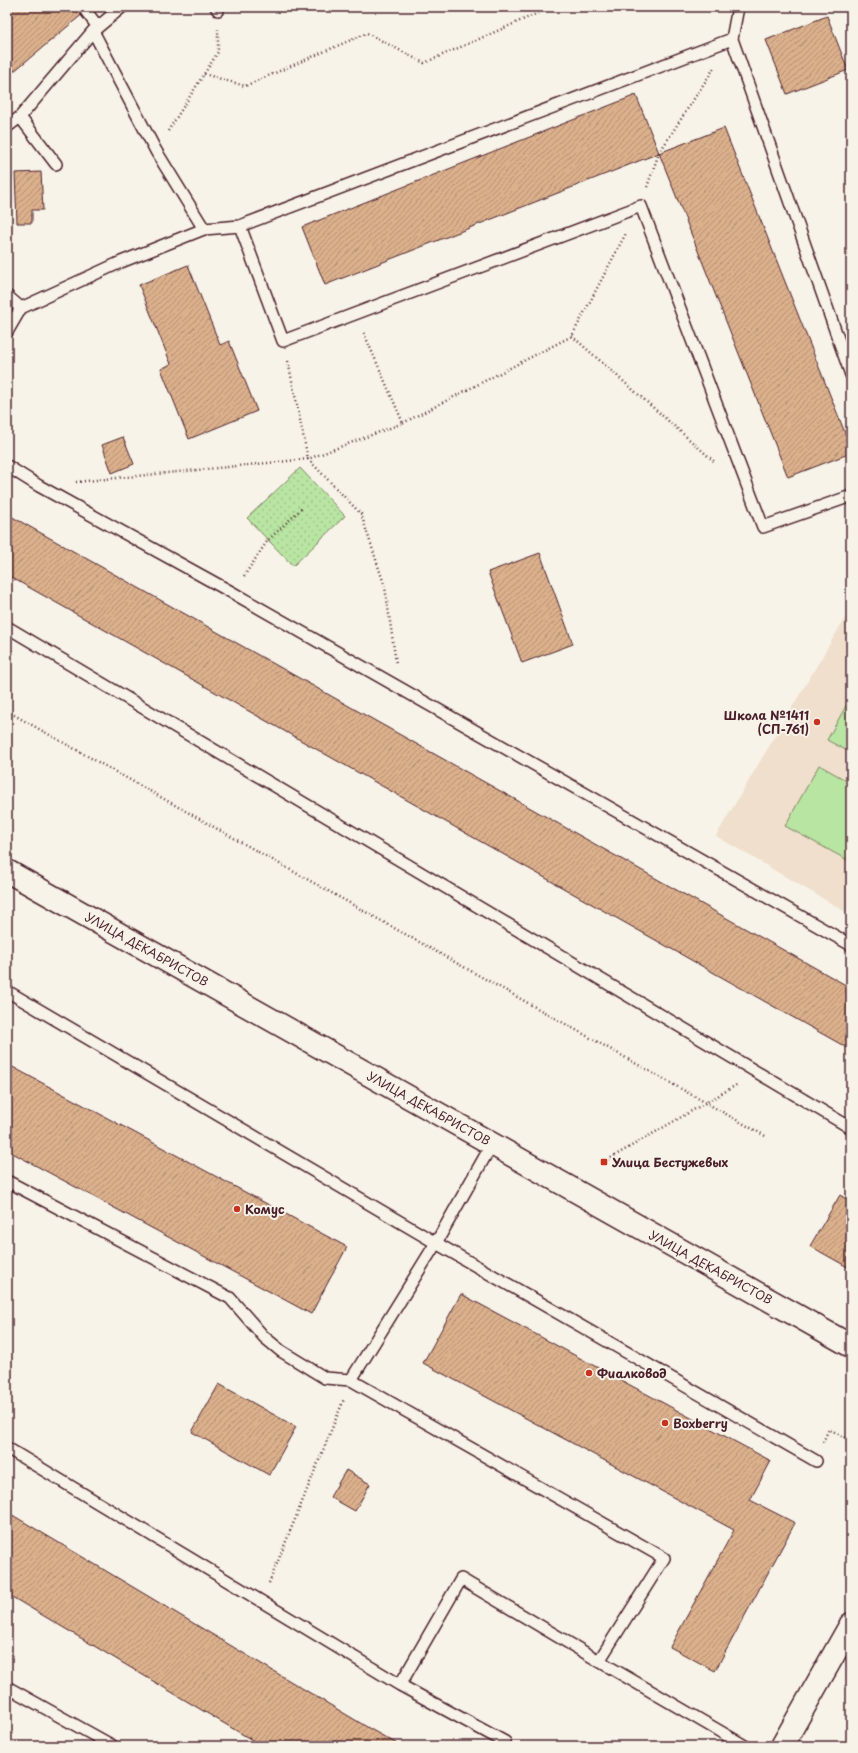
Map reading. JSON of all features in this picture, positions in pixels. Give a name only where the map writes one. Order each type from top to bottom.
[{"type":"main road","name":"УЛИЦА ДЕКАБРИСТОВ","points":[[7,871],[851,1346]]},
{"type":"main road","points":[[782,1746],[851,1624]]},
{"type":"lane","points":[[7,127],[20,117],[96,29],[122,7]]},
{"type":"lane","points":[[738,7],[732,38],[851,374]]},
{"type":"lane","points":[[86,11],[156,151],[204,229]]},
{"type":"lane","points":[[7,332],[21,308],[122,262],[204,229],[240,226],[732,38]]},
{"type":"lane","points":[[20,117],[56,164]]},
{"type":"lane","points":[[240,226],[283,340],[641,206],[763,527],[851,496]]},
{"type":"lane","points":[[7,296],[21,308]]},
{"type":"lane","points":[[7,466],[39,486],[233,593],[851,945]]},
{"type":"lane","points":[[7,627],[851,1128]]},
{"type":"lane","points":[[7,991],[436,1243],[816,1461]]},
{"type":"lane","points":[[351,1380],[436,1243],[492,1144]]},
{"type":"lane","points":[[7,1181],[230,1298],[264,1337],[281,1351],[325,1378],[351,1380],[664,1558],[599,1662]]},
{"type":"lane","points":[[7,1448],[400,1685],[505,1742]]},
{"type":"lane","points":[[400,1685],[461,1579],[599,1662],[746,1746]]},
{"type":"lane","points":[[7,1687],[112,1746]]},
{"type":"path","points":[[204,74],[245,86],[367,33],[424,63],[552,7]]},
{"type":"path","points":[[156,151],[218,52],[216,8]]},
{"type":"path","points":[[39,486],[308,459],[403,423],[572,336],[641,206],[659,153],[732,38]]},
{"type":"path","points":[[355,314],[403,423]]},
{"type":"path","points":[[572,336],[720,467]]},
{"type":"path","points":[[283,340],[308,459],[361,514],[386,587],[400,689]]},
{"type":"path","points":[[233,593],[268,540],[302,508]]},
{"type":"path","points":[[7,710],[767,1137]]},
{"type":"path","points":[[604,1162],[758,1072]]},
{"type":"path","points":[[261,1602],[351,1380]]},
{"type":"path","points":[[816,1461],[828,1429],[851,1441]]},
{"type":"shaded area","name":"Школа №1411 (СП-761)","points":[[851,608],[851,915],[716,836]]},
{"type":"green space","points":[[300,468],[345,516],[293,566],[247,518]]},
{"type":"green space","points":[[851,697],[851,753],[827,740]]},
{"type":"green space","points":[[819,765],[851,783],[851,862],[785,826]]},
{"type":"building","points":[[91,7],[7,77],[7,8]]},
{"type":"building","points":[[827,16],[848,70],[787,94],[766,40]]},
{"type":"building","points":[[636,95],[659,153],[325,285],[302,227]]},
{"type":"building","points":[[724,128],[851,448],[851,453],[788,477],[659,153]]},
{"type":"building","points":[[41,172],[43,210],[32,210],[32,223],[17,223],[15,173]]},
{"type":"building","points":[[188,265],[220,345],[229,341],[257,411],[189,439],[161,369],[171,364],[139,285]]},
{"type":"building","points":[[123,437],[134,464],[112,473],[102,445]]},
{"type":"building","points":[[7,514],[851,988],[851,1050],[7,575]]},
{"type":"building","points":[[540,553],[573,644],[522,663],[488,572]]},
{"type":"building","points":[[7,1064],[347,1247],[311,1314],[7,1150]]},
{"type":"building","points":[[840,1195],[851,1202],[851,1269],[810,1246]]},
{"type":"building","points":[[461,1294],[771,1461],[750,1500],[795,1523],[715,1671],[670,1647],[734,1530],[423,1363]]},
{"type":"building","points":[[219,1384],[296,1427],[269,1475],[192,1432]]},
{"type":"building","points":[[346,1470],[370,1484],[355,1511],[330,1497]]},
{"type":"building","points":[[9,1513],[401,1746],[262,1746],[7,1594],[7,1516]]},
{"type":"place","name":"Школа №1411 (СП-761)","points":[[817,722]]},
{"type":"place","name":"Улица Бестужевых","points":[[604,1162]]},
{"type":"place","name":"Комус","points":[[237,1209]]},
{"type":"place","name":"Фиалковод","points":[[589,1373]]},
{"type":"place","name":"Boxberry","points":[[665,1423]]}]
